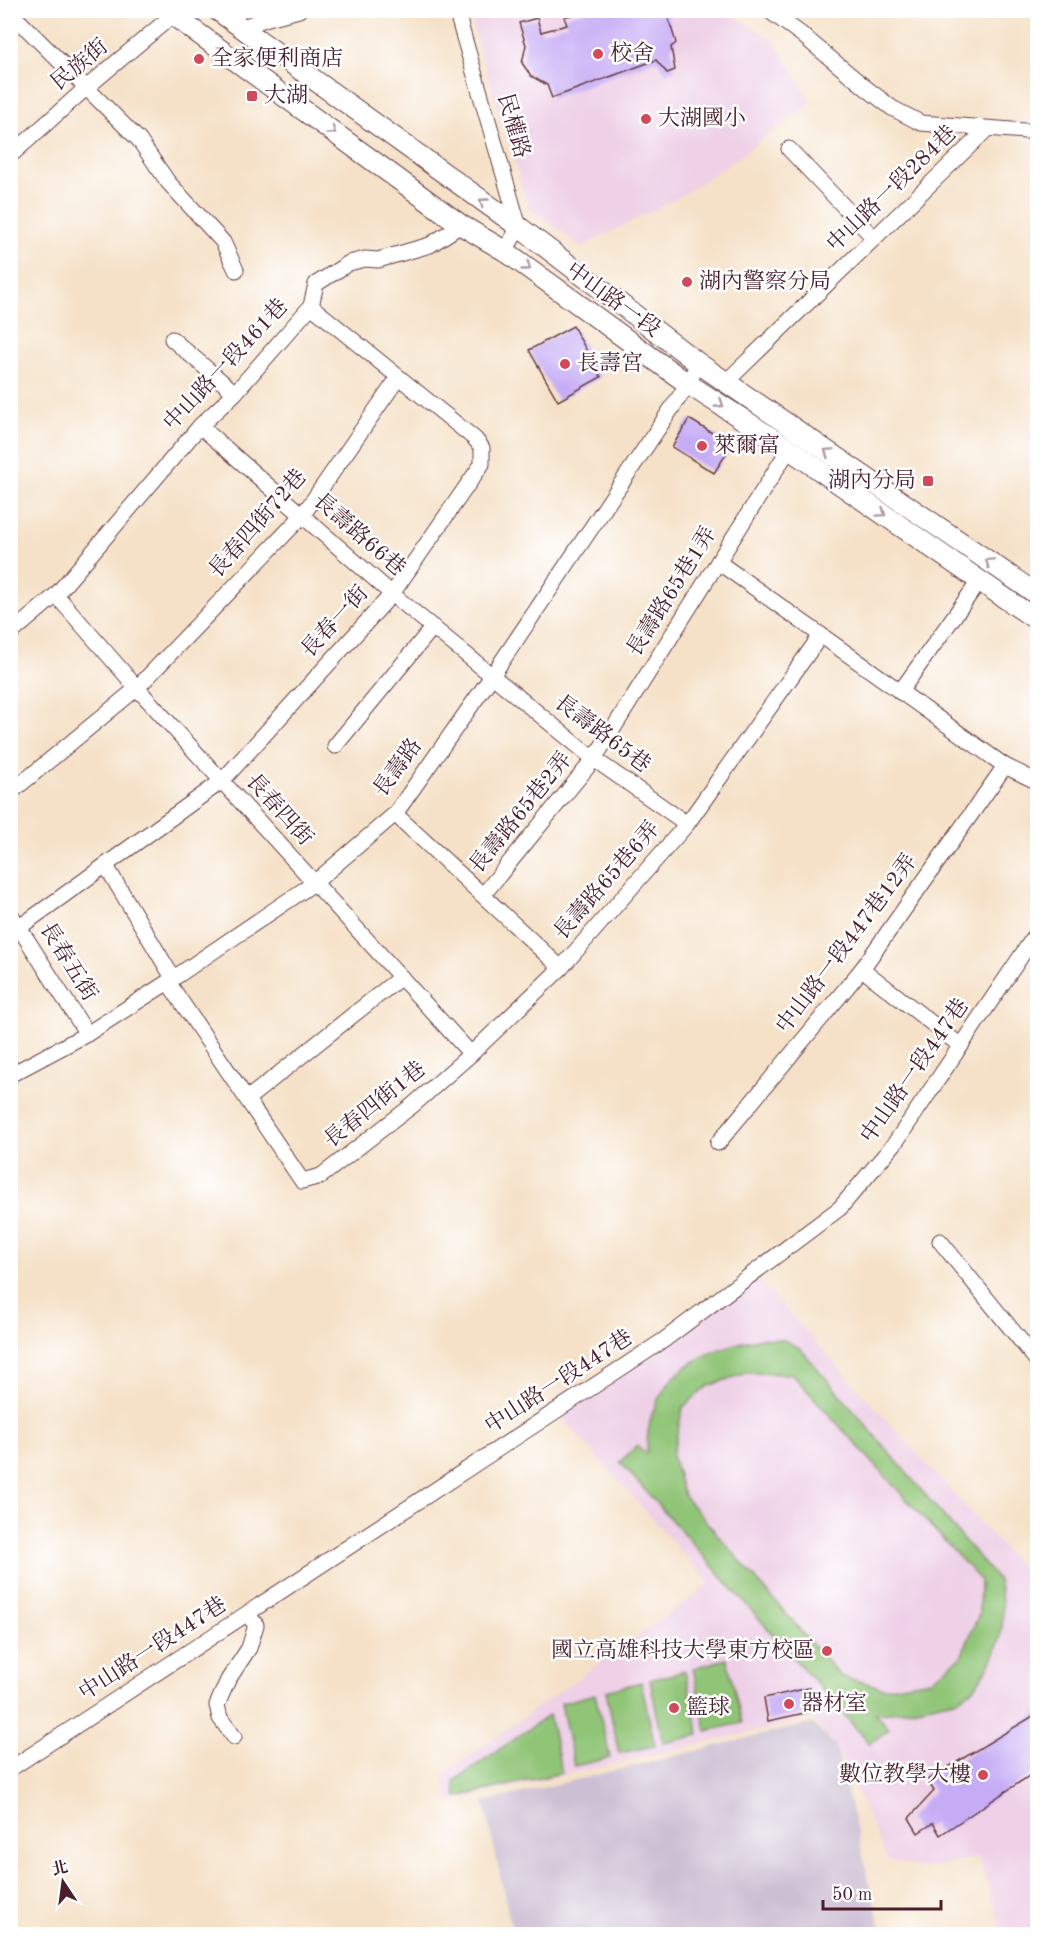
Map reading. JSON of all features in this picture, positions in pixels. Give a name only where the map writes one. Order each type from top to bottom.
[{"type":"main road","name":"中山路一段","points":[[217,10],[519,227],[698,363],[1038,595]]},
{"type":"main road","name":"中山路一段","points":[[173,13],[461,225],[505,251],[688,384],[789,449],[1038,621]]},
{"type":"street","points":[[240,28],[299,10]]},
{"type":"street","name":"民權路","points":[[456,10],[519,227]]},
{"type":"street","points":[[768,10],[892,108],[921,123],[1038,132]]},
{"type":"street","points":[[10,12],[146,149],[168,182],[223,242],[236,270]]},
{"type":"street","name":"民族街","points":[[10,156],[173,13]]},
{"type":"street","name":"中山路一段284巷","points":[[726,382],[987,129]]},
{"type":"street","points":[[789,149],[874,238]]},
{"type":"street","name":"中山路一段461巷","points":[[10,634],[56,595],[200,426],[235,393],[311,306],[316,284],[339,268],[358,261],[378,260],[430,244],[461,225]]},
{"type":"street","points":[[505,251],[519,227]]},
{"type":"street","name":"長春一街","points":[[15,931],[222,782],[392,594],[482,464],[482,448],[475,439],[311,306]]},
{"type":"street","points":[[172,339],[235,393]]},
{"type":"street","name":"長壽路","points":[[10,1075],[87,1034],[314,883],[394,814],[492,676],[688,384],[698,363]]},
{"type":"street","name":"長春四街72巷","points":[[10,793],[137,688],[302,516],[398,378]]},
{"type":"street","name":"長壽路66巷","points":[[200,426],[392,594],[492,676]]},
{"type":"street","name":"長壽路65巷1弄","points":[[594,759],[789,449]]},
{"type":"street","points":[[718,562],[1005,766],[1038,782]]},
{"type":"street","points":[[900,692],[980,580]]},
{"type":"street","name":"長春四街","points":[[56,595],[137,688],[471,1054]]},
{"type":"street","points":[[335,746],[433,627]]},
{"type":"street","name":"長壽路65巷6弄","points":[[471,1054],[561,968],[687,824],[821,635]]},
{"type":"street","name":"長壽路65巷","points":[[492,676],[594,759],[687,824]]},
{"type":"street","name":"長壽路65巷2弄","points":[[483,895],[594,759]]},
{"type":"street","name":"中山路一段447巷12弄","points":[[718,1143],[862,969],[1005,766]]},
{"type":"street","points":[[394,814],[561,968]]},
{"type":"street","points":[[106,866],[171,980],[247,1099],[401,978]]},
{"type":"street","name":"長春五街","points":[[10,913],[15,931],[87,1034]]},
{"type":"street","name":"中山路一段447巷","points":[[10,1769],[664,1340],[840,1208],[895,1143],[1038,931]]},
{"type":"street","points":[[862,969],[961,1046]]},
{"type":"street","name":"長春四街1巷","points":[[247,1099],[302,1181],[321,1176],[413,1105],[471,1054]]},
{"type":"street","points":[[940,1241],[1038,1362]]},
{"type":"street","points":[[234,1737],[220,1718],[217,1705],[228,1680],[249,1648],[256,1625],[247,1614]]},
{"type":"shaded area","name":"大湖國小","points":[[479,10],[728,11],[774,41],[812,103],[679,197],[582,247],[528,207],[469,14]]},
{"type":"shaded area","name":"國立高雄科技大學東方校區","points":[[758,1279],[1026,1573],[1037,1569],[1037,1934],[1004,1934],[978,1858],[922,1868],[887,1860],[836,1746],[812,1718],[448,1802],[444,1774],[710,1584],[558,1413]]},
{"type":"shaded area","points":[[812,1723],[836,1746],[882,1934],[513,1934],[484,1802]]},
{"type":"green space","points":[[762,1338],[784,1340],[801,1349],[998,1580],[1003,1619],[1002,1630],[995,1653],[980,1680],[958,1699],[913,1709],[876,1713],[889,1729],[870,1744],[620,1462],[637,1446],[647,1454],[649,1428],[655,1406],[665,1388],[679,1373],[696,1360],[738,1343]],"holes":[[[746,1373],[792,1374],[980,1580],[979,1614],[961,1657],[931,1680],[884,1688],[840,1676],[684,1496],[672,1456],[683,1407],[708,1386]]]},
{"type":"green space","name":"籃球","points":[[727,1659],[742,1723],[706,1731],[693,1668]]},
{"type":"green space","name":"籃球","points":[[685,1671],[699,1735],[663,1743],[650,1680]]},
{"type":"green space","name":"籃球","points":[[641,1682],[655,1746],[619,1753],[606,1691]]},
{"type":"green space","points":[[595,1694],[610,1758],[574,1766],[561,1703]]},
{"type":"green space","points":[[549,1715],[562,1773],[457,1797],[454,1781]]},
{"type":"building","name":"校舍","points":[[589,10],[666,10],[676,43],[671,47],[675,70],[667,73],[656,60],[552,98],[547,85],[531,76],[522,63],[526,45],[519,23],[537,18],[541,32],[567,25],[564,17]]},
{"type":"building","name":"長壽宮","points":[[573,326],[601,377],[558,401],[529,350]]},
{"type":"building","name":"萊爾富","points":[[689,419],[732,445],[714,473],[672,447]]},
{"type":"building","name":"器材室","points":[[809,1688],[814,1711],[768,1721],[764,1698]]},
{"type":"building","name":"數位教學大樓","points":[[1038,1713],[1038,1770],[940,1835],[933,1823],[918,1833],[909,1818],[934,1791],[927,1780]]},
{"type":"place","name":"校舍","points":[[598,54]]},
{"type":"place","name":"全家便利商店","points":[[199,59]]},
{"type":"place","name":"大湖","points":[[252,96]]},
{"type":"place","name":"大湖國小","points":[[646,119]]},
{"type":"place","name":"湖內警察分局","points":[[687,282]]},
{"type":"place","name":"長壽宮","points":[[565,364]]},
{"type":"place","name":"萊爾富","points":[[702,446]]},
{"type":"place","name":"湖內分局","points":[[928,481]]},
{"type":"place","name":"國立高雄科技大學東方校區","points":[[827,1651]]},
{"type":"place","name":"器材室","points":[[789,1704]]},
{"type":"place","name":"籃球","points":[[674,1708]]},
{"type":"place","name":"數位教學大樓","points":[[983,1775]]}]
